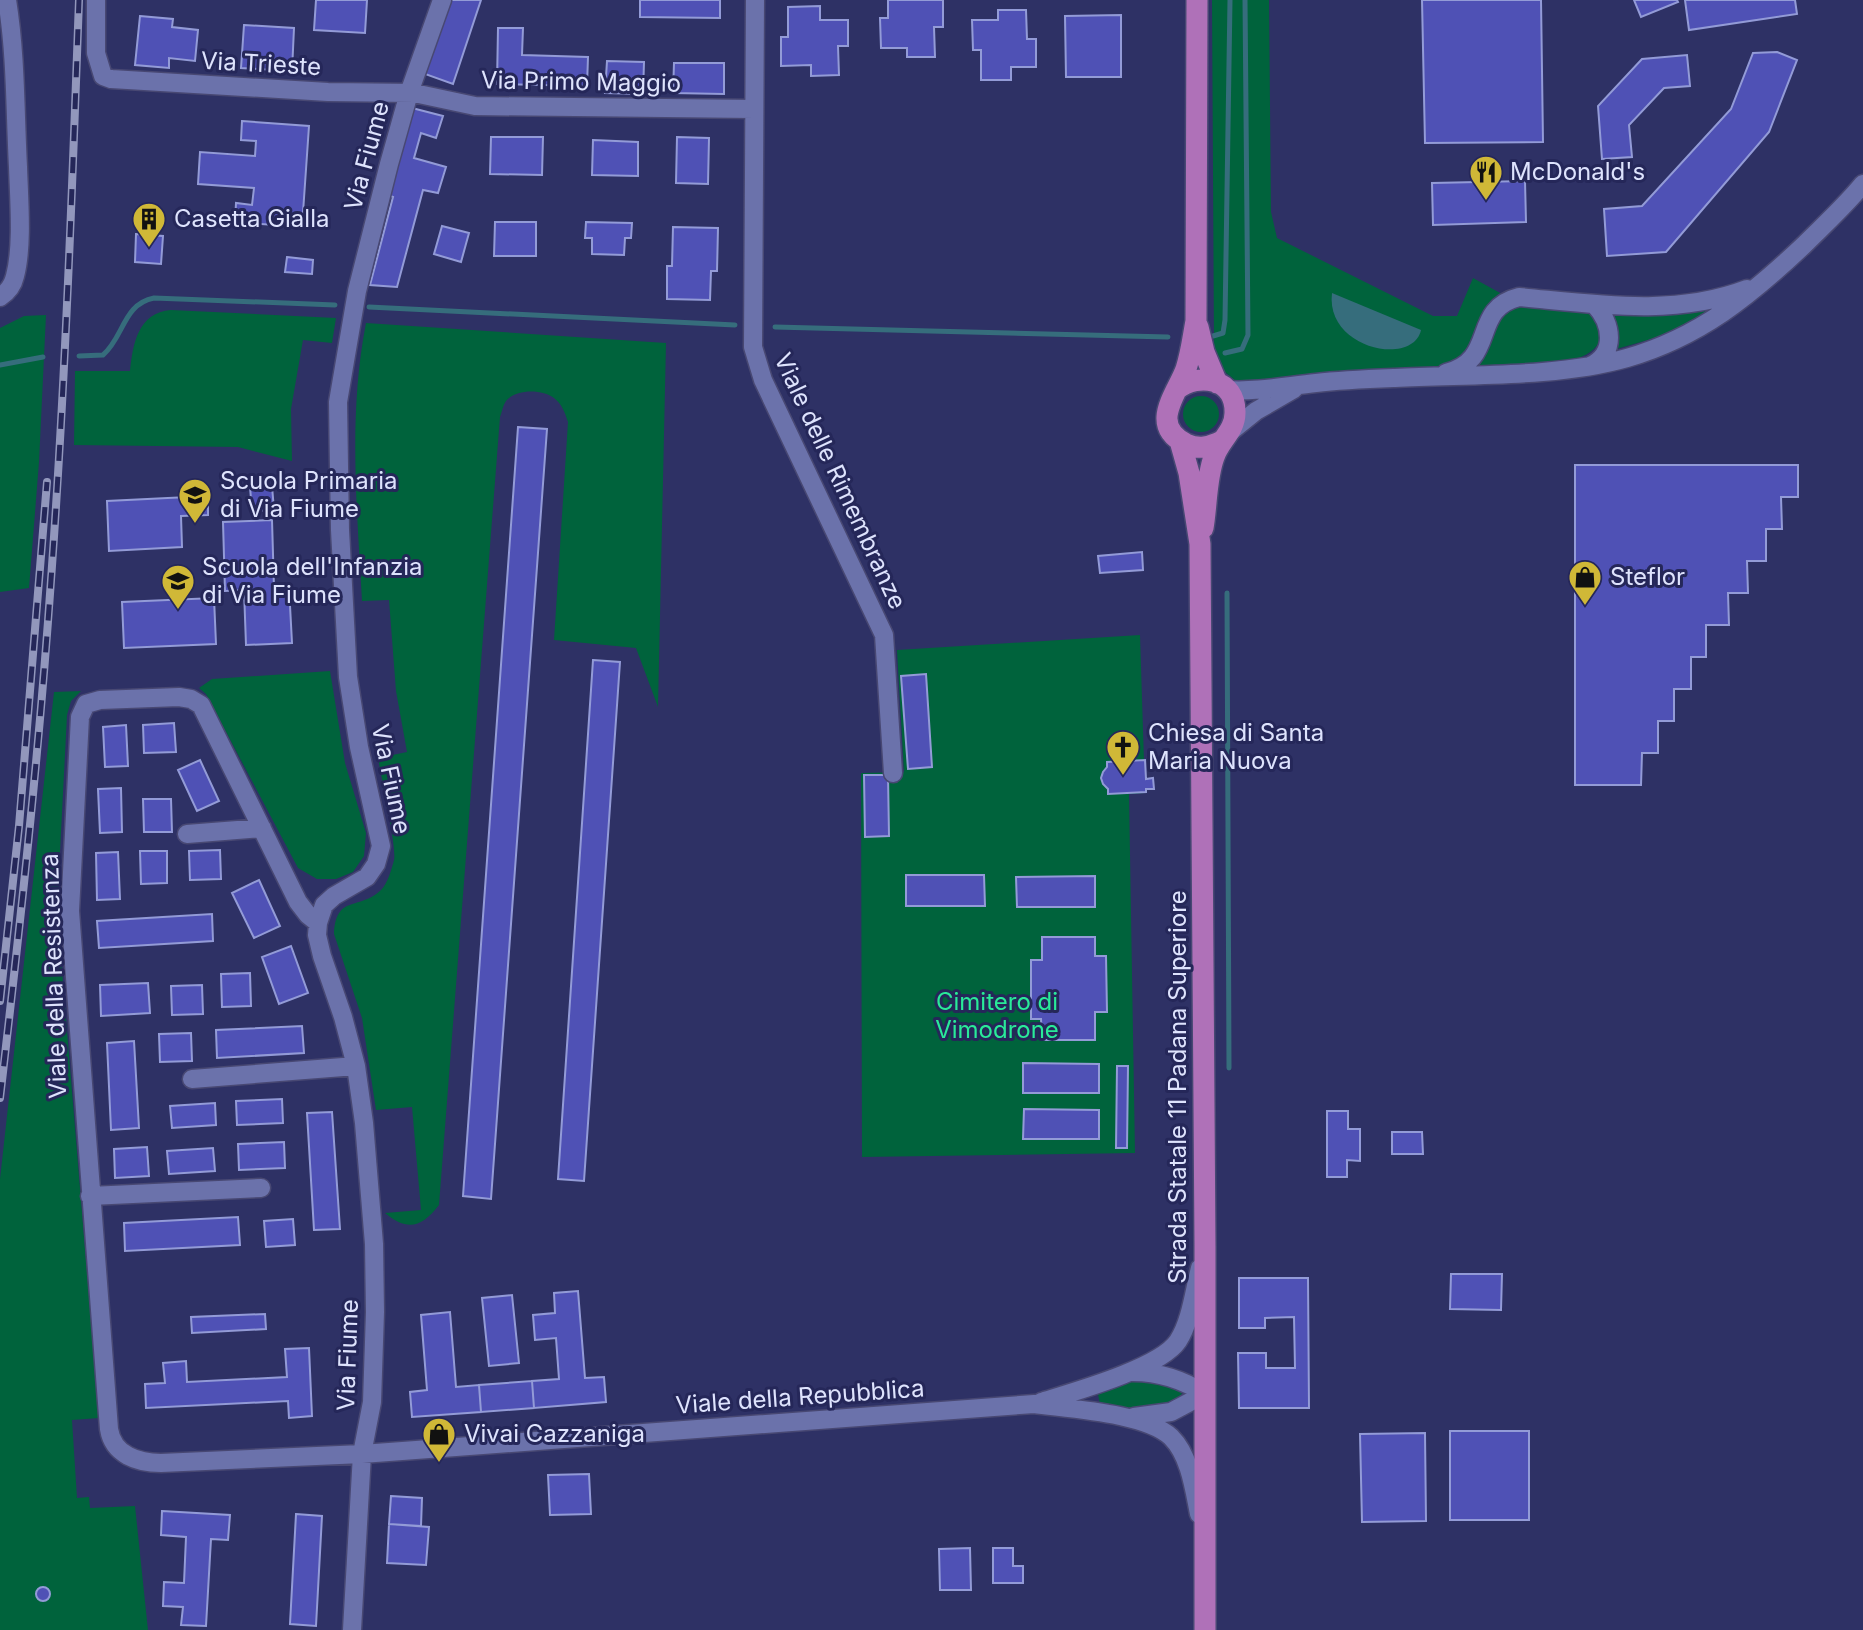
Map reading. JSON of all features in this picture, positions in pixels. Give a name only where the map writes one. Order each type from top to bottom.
[{"type":"main road","name":"Strada Statale 11 Padana Superiore","points":[[1197,0],[1196,321],[1189,357],[1176,390],[1169,399],[1167,410],[1168,422],[1180,441],[1189,473],[1200,544],[1205,1630]]},
{"type":"main road","name":"Strada Statale 11 Padana Superiore","points":[[1196,321],[1204,352],[1222,386],[1233,399],[1236,410],[1235,422],[1214,457],[1200,544]]},
{"type":"main road","points":[[1176,390],[1195,379],[1206,379],[1222,386]]},
{"type":"main road","points":[[1180,441],[1201,448],[1226,436]]},
{"type":"street","points":[[0,297],[10,289],[16,276],[19,222],[15,84],[7,0]]},
{"type":"street","name":"Via Trieste","points":[[96,0],[96,52],[103,76],[111,79],[328,92],[408,93]]},
{"type":"street","name":"Via Fiume","points":[[352,1630],[362,1454],[371,1409],[375,1294],[372,1208],[356,1066],[347,1030],[319,948],[318,923],[327,902],[359,884],[371,873],[379,859],[381,846],[359,747],[348,677],[340,541],[338,402],[357,291],[408,93],[442,0]]},
{"type":"street","name":"Viale delle Rimembranze","points":[[755,0],[751,332],[754,354],[763,380],[884,635],[893,773]]},
{"type":"street","name":"Via Primo Maggio","points":[[408,93],[475,106],[754,109]]},
{"type":"street","points":[[1222,386],[1253,391],[1328,381],[1455,376],[1589,366],[1626,358],[1683,338],[1702,328],[1763,283],[1843,207],[1863,184]]},
{"type":"street","points":[[1434,376],[1455,371],[1470,359],[1482,344],[1490,316],[1502,303],[1520,297],[1595,305],[1685,305],[1737,293],[1763,283]]},
{"type":"street","points":[[1589,366],[1604,354],[1610,340],[1608,322],[1595,305]]},
{"type":"street","points":[[1226,436],[1256,411],[1299,386]]},
{"type":"street","name":"Viale della Resistenza","points":[[151,1463],[127,1456],[117,1448],[110,1435],[70,911],[79,736],[83,708],[90,701],[100,700],[184,697],[196,701],[205,711],[298,902],[318,923]]},
{"type":"street","points":[[187,834],[262,828]]},
{"type":"street","points":[[192,1079],[356,1066]]},
{"type":"street","points":[[90,1196],[261,1188]]},
{"type":"street","name":"Viale della Repubblica","points":[[1034,1404],[1126,1372],[1164,1354],[1178,1340],[1189,1311],[1205,1246]]},
{"type":"street","name":"Viale della Repubblica","points":[[1126,1372],[1166,1375],[1205,1394]]},
{"type":"street","points":[[1100,1382],[1094,1398],[1100,1413]]},
{"type":"street","name":"Viale della Repubblica","points":[[1127,1417],[1171,1412],[1205,1394]]},
{"type":"street","name":"Viale della Repubblica","points":[[151,1463],[362,1454],[1034,1404],[1127,1417],[1162,1431],[1177,1445],[1192,1483],[1205,1548]]},
{"type":"green space","points":[[1212,0],[1269,0],[1271,212],[1277,238],[1433,316],[1457,316],[1473,278],[1502,294],[1491,301],[1468,351],[1448,367],[1305,375],[1246,384],[1236,381],[1220,368],[1214,347]]},
{"type":"green space","points":[[1513,305],[1590,312],[1601,331],[1598,345],[1587,354],[1570,361],[1527,367],[1474,369],[1495,319]]},
{"type":"green space","points":[[171,310],[336,318],[332,343],[303,340],[291,409],[292,461],[238,447],[74,445],[75,371],[130,371],[133,350],[144,323],[160,312]]},
{"type":"green space","points":[[1705,310],[1710,314],[1686,329],[1613,350],[1610,312]]},
{"type":"green space","points":[[46,315],[39,462],[29,588],[0,592],[0,328],[24,316]]},
{"type":"green space","points":[[366,323],[666,343],[658,707],[636,648],[554,640],[568,422],[557,400],[536,392],[522,392],[510,397],[500,417],[439,1205],[421,1222],[408,1225],[385,1213],[421,1210],[412,1107],[376,1110],[362,1018],[334,934],[339,913],[350,905],[373,896],[383,888],[389,876],[394,853],[378,758],[407,752],[396,691],[389,600],[362,601],[355,462],[357,392]]},
{"type":"green space","points":[[1201,396],[1214,401],[1219,414],[1214,427],[1201,432],[1188,427],[1183,414],[1188,401]]},
{"type":"green space","name":"Cimitero di Vimodrone","points":[[1140,635],[1145,793],[1129,794],[1135,1153],[862,1157],[861,773],[904,772],[897,650]]},
{"type":"green space","points":[[330,671],[345,763],[366,833],[364,856],[353,872],[336,879],[317,879],[298,868],[206,694],[199,688],[212,679]]},
{"type":"green space","points":[[81,691],[71,701],[67,715],[57,910],[99,1418],[72,1420],[77,1498],[89,1497],[90,1508],[135,1506],[148,1630],[0,1630],[0,1179],[54,692]]},
{"type":"green space","points":[[1142,1376],[1183,1390],[1179,1401],[1144,1414],[1100,1405],[1100,1390]]},
{"type":"water","points":[[1332,293],[1421,330],[1415,341],[1403,348],[1371,346],[1355,339],[1342,328],[1333,312]]},
{"type":"building","points":[[316,0],[367,0],[365,33],[314,30]]},
{"type":"building","points":[[449,0],[481,0],[453,84],[425,74]]},
{"type":"building","points":[[640,0],[720,0],[720,18],[640,17]]},
{"type":"building","points":[[888,0],[943,0],[943,27],[934,27],[935,57],[907,57],[907,48],[881,48],[880,18],[888,18]]},
{"type":"building","points":[[1422,0],[1541,0],[1543,142],[1425,143]]},
{"type":"building","points":[[1634,0],[1677,0],[1678,2],[1641,17]]},
{"type":"building","points":[[1685,0],[1795,0],[1797,14],[1689,30]]},
{"type":"building","points":[[820,6],[820,20],[848,20],[848,46],[838,46],[839,75],[811,76],[811,65],[781,66],[781,37],[788,37],[788,7]]},
{"type":"building","points":[[998,10],[1026,10],[1027,39],[1036,39],[1036,67],[1011,67],[1011,80],[981,80],[981,50],[973,50],[972,20],[998,20]]},
{"type":"building","points":[[1121,15],[1121,77],[1066,77],[1065,16]]},
{"type":"building","points":[[140,16],[173,19],[172,27],[198,30],[195,61],[169,58],[169,68],[135,65]]},
{"type":"building","points":[[244,25],[294,28],[292,71],[241,68]]},
{"type":"building","points":[[498,28],[523,28],[522,55],[588,57],[587,86],[497,84]]},
{"type":"building","points":[[1777,52],[1797,60],[1769,132],[1666,252],[1607,256],[1604,209],[1642,206],[1731,109],[1753,53]]},
{"type":"building","points":[[1687,55],[1690,86],[1664,88],[1629,125],[1632,157],[1602,159],[1598,106],[1642,59]]},
{"type":"building","points":[[607,61],[644,62],[643,94],[605,93]]},
{"type":"building","points":[[674,63],[724,63],[724,94],[673,93]]},
{"type":"building","points":[[412,108],[443,116],[436,138],[421,133],[414,158],[446,167],[438,193],[423,190],[397,287],[370,285],[393,197],[387,195]]},
{"type":"building","points":[[242,121],[309,126],[302,227],[235,222],[236,203],[252,205],[254,188],[198,184],[200,152],[255,156],[256,141],[241,140]]},
{"type":"building","points":[[491,137],[543,137],[542,175],[490,174]]},
{"type":"building","points":[[677,137],[709,138],[708,184],[676,183]]},
{"type":"building","points":[[593,140],[638,142],[638,176],[592,175]]},
{"type":"building","points":[[1525,181],[1526,222],[1433,225],[1432,183]]},
{"type":"building","points":[[495,222],[536,222],[536,256],[494,256]]},
{"type":"building","points":[[586,222],[632,223],[631,238],[625,238],[624,255],[592,254],[592,238],[585,238]]},
{"type":"building","points":[[442,226],[469,233],[461,262],[434,254]]},
{"type":"building","points":[[673,227],[718,228],[717,271],[711,271],[710,300],[667,299],[667,266],[672,266]]},
{"type":"building","name":"Casetta Gialla","points":[[136,234],[163,236],[161,264],[135,262]]},
{"type":"building","points":[[287,257],[313,260],[312,274],[285,272]]},
{"type":"building","points":[[518,427],[547,429],[491,1199],[463,1196]]},
{"type":"building","points":[[1575,465],[1798,465],[1798,497],[1781,497],[1782,529],[1766,529],[1766,561],[1747,561],[1748,593],[1728,593],[1729,625],[1706,625],[1706,657],[1691,657],[1691,689],[1674,689],[1674,721],[1658,721],[1658,753],[1642,753],[1641,785],[1575,785]]},
{"type":"building","points":[[272,486],[274,510],[252,511],[250,487]]},
{"type":"building","points":[[208,496],[208,515],[181,516],[182,547],[109,551],[107,501]]},
{"type":"building","points":[[272,520],[274,588],[289,587],[292,643],[246,645],[244,590],[225,591],[223,522]]},
{"type":"building","points":[[1142,552],[1143,570],[1100,573],[1098,556]]},
{"type":"building","points":[[214,598],[216,644],[124,648],[122,602]]},
{"type":"building","points":[[593,660],[620,662],[584,1181],[558,1179]]},
{"type":"building","points":[[926,674],[932,767],[908,769],[901,676]]},
{"type":"building","points":[[174,723],[176,752],[144,753],[143,725]]},
{"type":"building","points":[[126,725],[128,766],[105,767],[103,727]]},
{"type":"building","points":[[200,760],[219,801],[197,811],[178,770]]},
{"type":"building","name":"Chiesa di Santa Maria Nuova","points":[[1145,760],[1146,779],[1153,778],[1154,789],[1146,789],[1146,792],[1108,794],[1101,778],[1107,762]]},
{"type":"building","points":[[864,775],[888,775],[889,836],[865,837]]},
{"type":"building","points":[[121,788],[122,832],[100,833],[98,789]]},
{"type":"building","points":[[143,799],[171,799],[172,832],[144,832]]},
{"type":"building","points":[[220,850],[221,879],[190,880],[189,851]]},
{"type":"building","points":[[140,851],[167,851],[167,883],[141,884]]},
{"type":"building","points":[[118,852],[120,899],[97,900],[96,853]]},
{"type":"building","points":[[906,875],[984,875],[985,906],[906,906]]},
{"type":"building","points":[[1095,876],[1095,907],[1017,907],[1016,877]]},
{"type":"building","points":[[259,880],[280,926],[254,938],[232,893]]},
{"type":"building","points":[[212,914],[213,941],[99,948],[97,921]]},
{"type":"building","points":[[1042,937],[1095,937],[1095,956],[1106,956],[1107,1012],[1095,1012],[1095,1040],[1042,1040],[1041,1019],[1031,1019],[1031,960],[1042,960]]},
{"type":"building","points":[[291,946],[308,993],[279,1004],[262,957]]},
{"type":"building","points":[[250,973],[251,1006],[222,1007],[221,974]]},
{"type":"building","points":[[148,983],[150,1013],[101,1016],[100,985]]},
{"type":"building","points":[[202,985],[203,1014],[172,1015],[171,986]]},
{"type":"building","points":[[302,1026],[304,1053],[217,1058],[216,1030]]},
{"type":"building","points":[[191,1033],[192,1061],[160,1062],[159,1034]]},
{"type":"building","points":[[134,1041],[139,1128],[111,1130],[107,1043]]},
{"type":"building","points":[[1023,1063],[1099,1064],[1099,1093],[1023,1093]]},
{"type":"building","points":[[1117,1066],[1128,1066],[1127,1148],[1116,1148]]},
{"type":"building","points":[[282,1099],[283,1123],[237,1125],[236,1101]]},
{"type":"building","points":[[215,1103],[216,1125],[172,1128],[170,1106]]},
{"type":"building","points":[[1024,1109],[1099,1110],[1099,1139],[1023,1139]]},
{"type":"building","points":[[1327,1111],[1348,1111],[1348,1129],[1360,1129],[1360,1161],[1347,1160],[1347,1177],[1327,1177]]},
{"type":"building","points":[[332,1112],[340,1229],[314,1230],[307,1113]]},
{"type":"building","points":[[1392,1132],[1422,1132],[1423,1154],[1392,1154]]},
{"type":"building","points":[[284,1142],[285,1168],[239,1170],[238,1144]]},
{"type":"building","points":[[147,1147],[149,1176],[115,1178],[114,1149]]},
{"type":"building","points":[[213,1148],[215,1171],[169,1174],[167,1151]]},
{"type":"building","points":[[238,1217],[240,1245],[125,1251],[124,1223]]},
{"type":"building","points":[[293,1219],[295,1245],[266,1247],[264,1221]]},
{"type":"building","points":[[1451,1274],[1502,1274],[1501,1310],[1450,1309]]},
{"type":"building","points":[[1239,1278],[1308,1278],[1309,1408],[1239,1408],[1238,1353],[1266,1353],[1266,1368],[1295,1368],[1294,1317],[1265,1318],[1265,1328],[1239,1328]]},
{"type":"building","points":[[578,1291],[585,1378],[604,1377],[606,1402],[534,1408],[532,1381],[559,1379],[556,1338],[535,1340],[533,1315],[555,1313],[554,1293]]},
{"type":"building","points":[[512,1295],[519,1363],[489,1366],[482,1298]]},
{"type":"building","points":[[450,1312],[456,1387],[479,1385],[481,1412],[412,1417],[410,1392],[427,1390],[421,1315]]},
{"type":"building","points":[[265,1314],[266,1329],[192,1333],[191,1317]]},
{"type":"building","points":[[309,1348],[312,1416],[289,1418],[288,1401],[146,1408],[145,1384],[165,1383],[163,1363],[186,1361],[187,1382],[287,1377],[285,1349]]},
{"type":"building","points":[[532,1381],[534,1408],[481,1412],[479,1385]]},
{"type":"building","points":[[1450,1431],[1529,1431],[1529,1520],[1450,1520]]},
{"type":"building","points":[[1425,1433],[1426,1521],[1362,1522],[1360,1434]]},
{"type":"building","points":[[589,1474],[591,1514],[550,1515],[548,1475]]},
{"type":"building","points":[[391,1496],[422,1498],[421,1526],[389,1524]]},
{"type":"building","points":[[162,1511],[230,1515],[228,1540],[211,1539],[206,1626],[181,1625],[183,1607],[163,1606],[164,1582],[184,1583],[186,1537],[161,1535]]},
{"type":"building","points":[[296,1514],[322,1516],[316,1626],[290,1624]]},
{"type":"building","points":[[389,1524],[429,1527],[426,1565],[387,1563]]},
{"type":"building","points":[[970,1548],[971,1590],[940,1590],[939,1549]]},
{"type":"building","points":[[993,1548],[1013,1548],[1013,1566],[1023,1566],[1023,1583],[993,1583]]},
{"type":"building","points":[[40,1587],[46,1587],[50,1594],[46,1601],[40,1601],[36,1597],[36,1591]]},
{"type":"waterway","points":[[1213,336],[1223,333],[1225,320],[1230,0]]},
{"type":"waterway","points":[[1225,353],[1242,349],[1248,335],[1245,0]]},
{"type":"waterway","points":[[79,356],[103,355],[136,307],[154,298],[335,305]]},
{"type":"waterway","points":[[369,307],[735,325]]},
{"type":"waterway","points":[[775,327],[1168,337]]},
{"type":"waterway","points":[[0,365],[43,357]]},
{"type":"waterway","points":[[1227,593],[1229,1068]]},
{"type":"railway","points":[[0,1098],[41,710],[51,580],[64,363],[79,0]]},
{"type":"railway","points":[[0,1001],[19,826],[47,482]]},
{"type":"place","name":"McDonald's","points":[[1486,202]]},
{"type":"place","name":"Casetta Gialla","points":[[149,249]]},
{"type":"place","name":"Scuola Primaria di Via Fiume","points":[[195,525]]},
{"type":"place","name":"Steflor","points":[[1585,607]]},
{"type":"place","name":"Scuola dell'Infanzia di Via Fiume","points":[[178,611]]},
{"type":"place","name":"Chiesa di Santa Maria Nuova","points":[[1123,777]]},
{"type":"place","name":"Vivai Cazzaniga","points":[[439,1464]]}]
